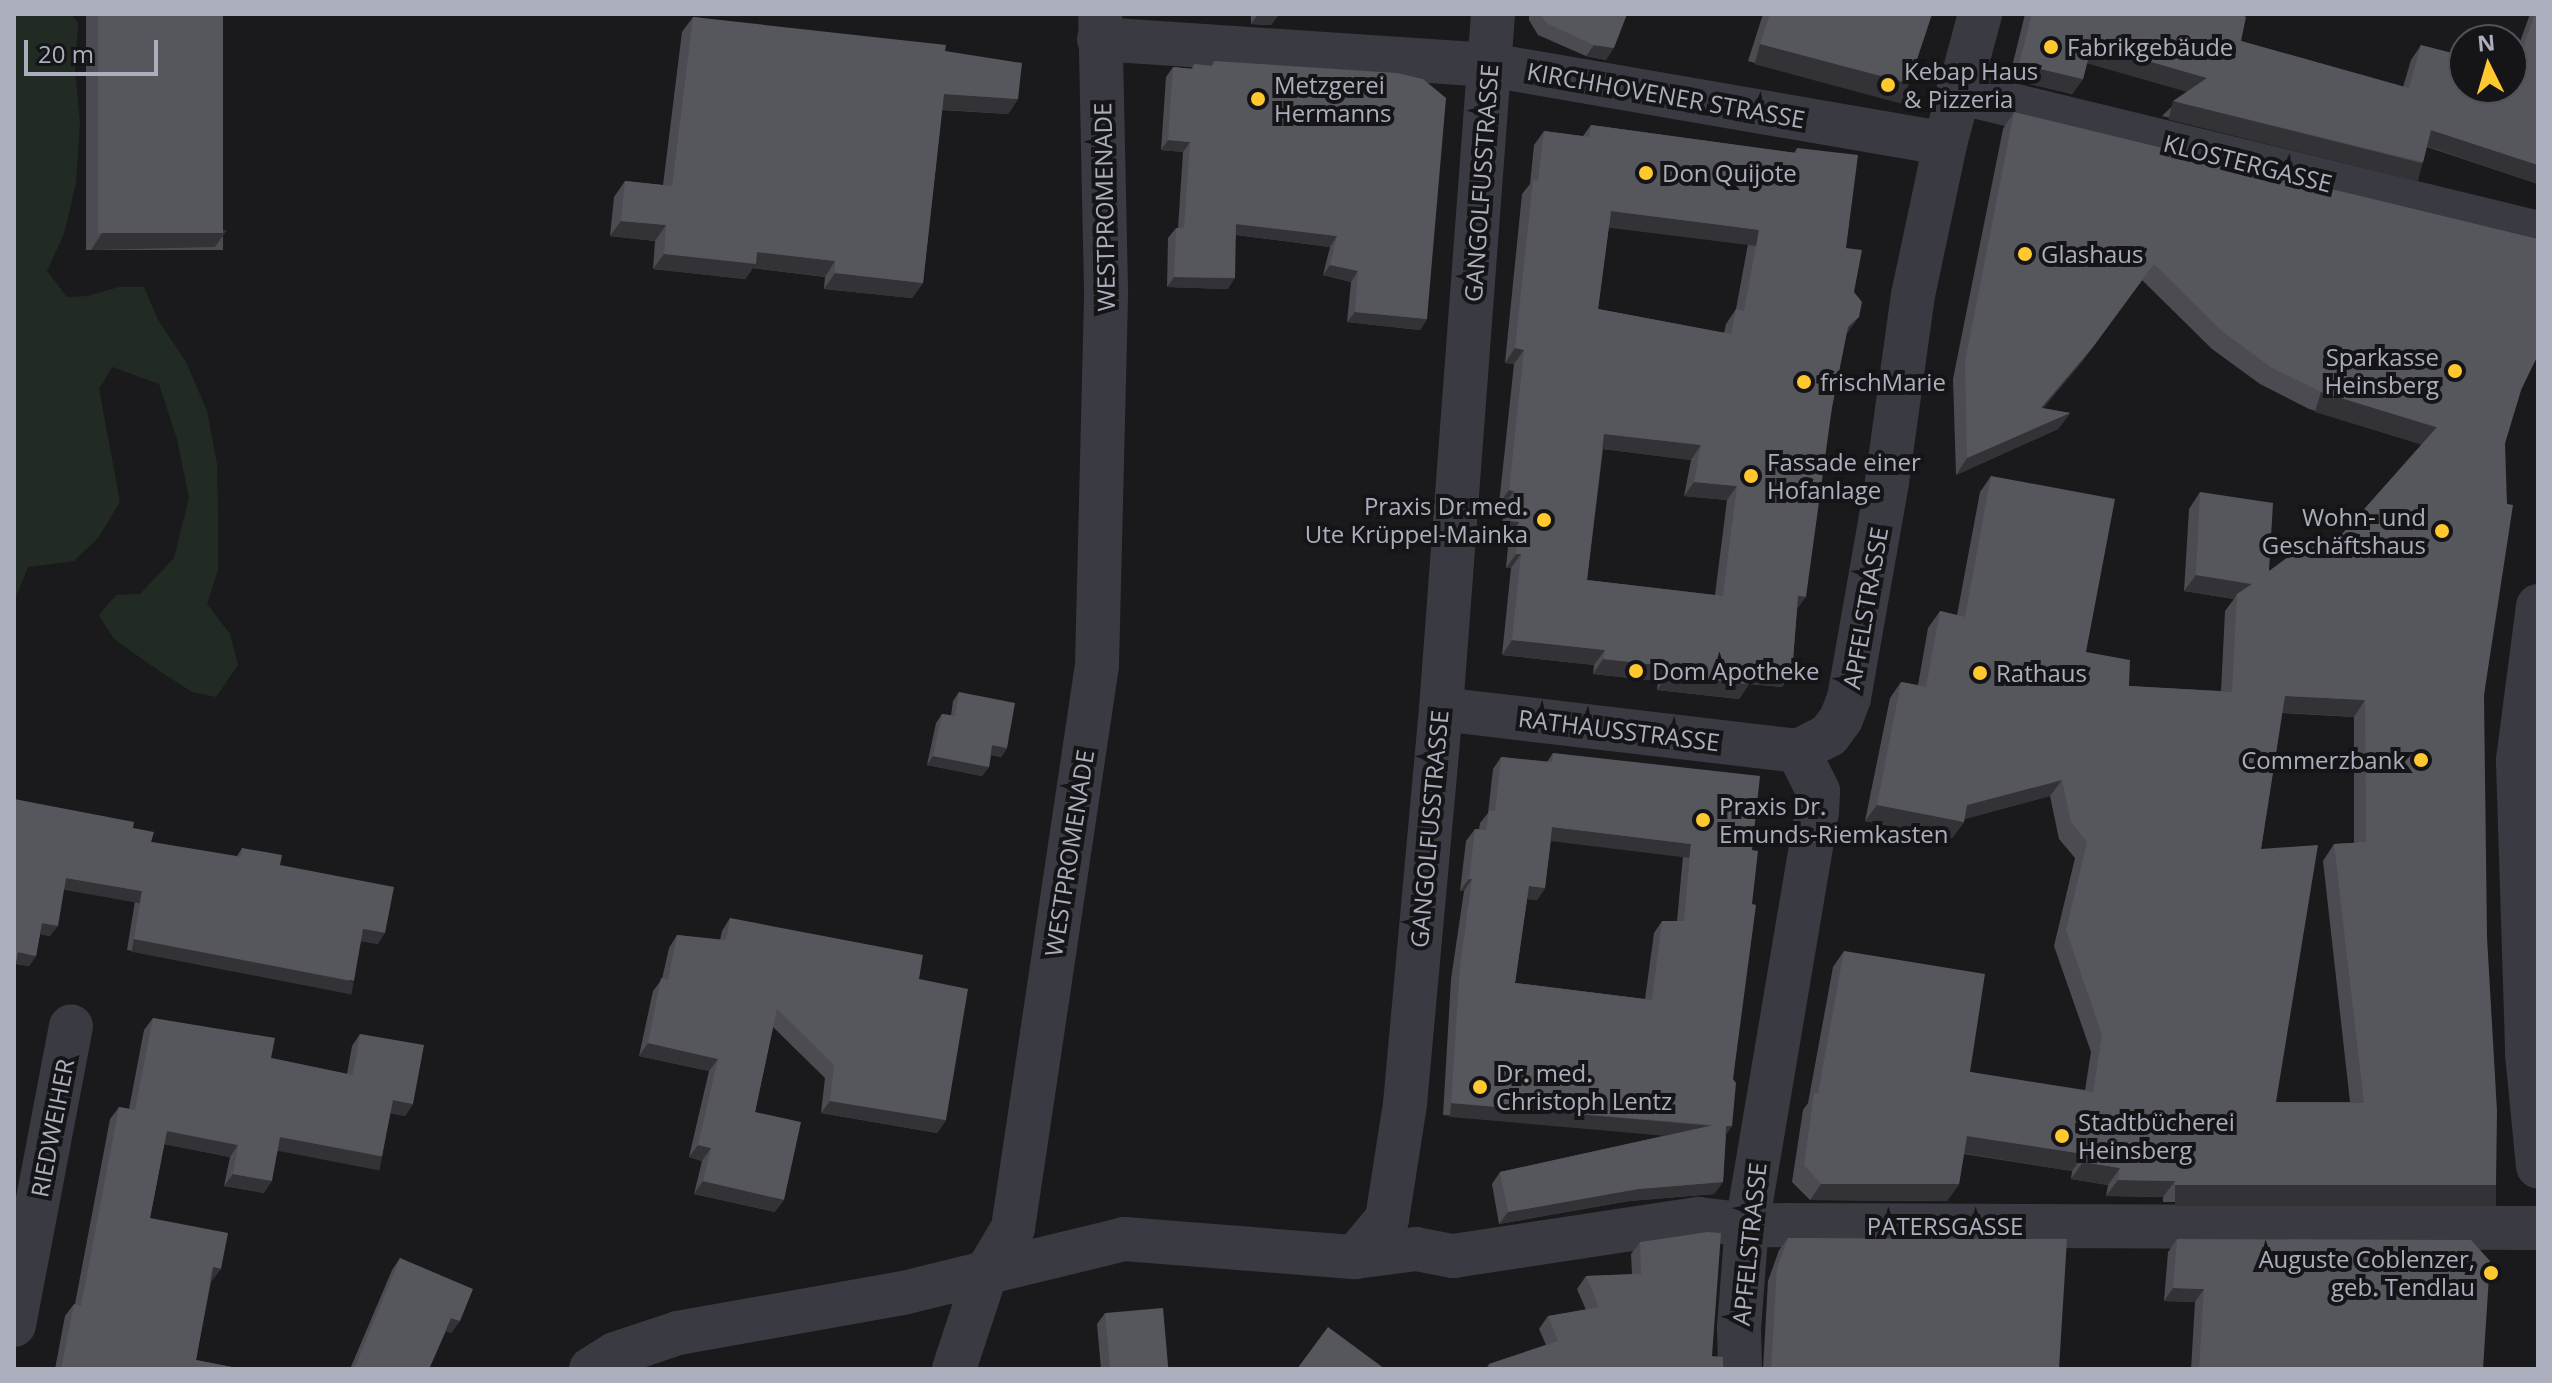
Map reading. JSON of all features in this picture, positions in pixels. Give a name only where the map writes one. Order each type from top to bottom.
[{"type":"street","name":"GANGOLFUSSTRASSE","points":[[1355,1257],[1387,1219],[1405,1104],[1441,709],[1493,14]]},
{"type":"street","name":"APFELSTRASSE","points":[[1740,1369],[1739,1328],[1747,1225],[1817,812],[1818,791],[1798,751],[1829,735],[1849,698],[1887,482],[1913,295],[1945,144],[1980,14]]},
{"type":"street","name":"KIRCHHOVENER STRASSE","points":[[1100,27],[1490,65],[1945,144]]},
{"type":"street","name":"WESTPROMENADE","points":[[954,1369],[985,1275],[1013,1228],[1097,665],[1106,290],[1100,27]]},
{"type":"street","name":"KLOSTERGASSE","points":[[1958,92],[2538,233]]},
{"type":"street","points":[[2538,606],[2518,761],[2527,1054],[2538,1166]]},
{"type":"street","name":"RATHAUSSTRASSE","points":[[1441,709],[1798,751]]},
{"type":"street","name":"RIEDWEIHER","points":[[14,1325],[71,1026]]},
{"type":"street","name":"PATERSGASSE","points":[[1355,1257],[1416,1249],[1453,1256],[1699,1219],[1747,1225],[2538,1228]]},
{"type":"street","points":[[591,1369],[615,1354],[678,1333],[985,1275],[1124,1239],[1355,1257]]},
{"type":"shaded area","points":[[14,14],[71,14],[78,23],[75,71],[80,123],[76,183],[64,234],[47,271],[67,297],[88,296],[119,287],[144,287],[158,320],[186,362],[207,411],[217,464],[218,570],[207,604],[230,634],[238,665],[216,697],[192,692],[152,666],[114,639],[99,615],[116,595],[140,594],[174,558],[189,498],[177,439],[159,384],[112,367],[99,389],[120,502],[98,538],[74,561],[28,567],[14,602]]},
{"type":"building","points":[[98,14],[223,14],[223,233],[98,233]]},
{"type":"building","points":[[1540,14],[1627,14],[1614,48],[1594,45],[1546,23]]},
{"type":"building","points":[[1770,14],[1932,14],[1909,83],[1760,44]]},
{"type":"building","points":[[2032,14],[2241,14],[2246,17],[2241,41],[2409,88],[2421,45],[2448,52],[2448,104],[2528,104],[2528,33],[2535,14],[2538,14],[2538,165],[2431,130],[2423,162],[2173,101],[2207,78],[2092,45],[2083,79],[2019,64]]},
{"type":"building","points":[[693,17],[946,45],[945,51],[1022,63],[1018,99],[944,94],[923,283],[835,273],[835,261],[757,252],[756,264],[664,254],[666,225],[621,221],[625,181],[672,186]]},
{"type":"building","points":[[1214,61],[1397,73],[1423,79],[1446,98],[1427,319],[1355,312],[1358,271],[1330,265],[1337,236],[1236,224],[1235,278],[1174,277],[1176,228],[1184,228],[1190,142],[1168,140],[1173,67],[1194,69],[1194,64],[1213,66]]},
{"type":"building","points":[[2014,112],[2538,239],[2538,355],[2521,390],[2505,443],[2507,504],[2513,505],[2484,695],[2487,937],[2497,1111],[2496,1185],[2175,1185],[2175,1181],[2118,1180],[2120,1168],[2083,1162],[2084,1154],[1967,1136],[1959,1184],[1821,1184],[1804,1165],[1814,1093],[1818,1094],[1844,951],[1985,974],[1970,1072],[2093,1092],[2102,1035],[2066,930],[2087,842],[2071,822],[2062,780],[1967,805],[1964,822],[1877,805],[1901,682],[1926,687],[1940,611],[1965,617],[1991,476],[2115,499],[2086,652],[2130,660],[2129,686],[2232,692],[2237,594],[2252,584],[2196,575],[2200,492],[2273,503],[2269,571],[2315,537],[2336,541],[2437,427],[2321,392],[2272,368],[2223,332],[2154,264],[2093,347],[2041,408],[2070,413],[1967,458],[1965,362]],"holes":[[[2285,696],[2365,700],[2366,842],[2334,844],[2364,1103],[2276,1102],[2318,845],[2261,849]]]},
{"type":"building","points":[[1591,125],[1797,153],[1797,148],[1858,155],[1846,248],[1862,250],[1854,292],[1862,302],[1859,317],[1848,327],[1832,407],[1806,597],[1798,596],[1792,672],[1751,668],[1749,684],[1667,675],[1668,666],[1603,659],[1605,650],[1512,640],[1521,554],[1516,554],[1519,522],[1511,521],[1514,491],[1509,490],[1524,350],[1515,348],[1533,180],[1538,181],[1544,131],[1589,137]],"holes":[[[1611,211],[1759,230],[1744,311],[1736,309],[1731,334],[1598,309]],[[1604,434],[1701,445],[1694,482],[1737,486],[1723,596],[1587,580]]]},
{"type":"building","points":[[959,692],[1015,703],[1007,748],[992,745],[989,767],[933,756],[942,714],[955,716]]},
{"type":"building","points":[[1553,753],[1760,776],[1752,850],[1758,851],[1752,904],[1756,905],[1733,1079],[1736,1083],[1732,1126],[1726,1126],[1723,1182],[1638,1189],[1508,1212],[1500,1172],[1714,1125],[1451,1103],[1460,967],[1472,879],[1469,879],[1475,829],[1486,830],[1489,811],[1495,811],[1501,757],[1552,762]],"holes":[[[1552,827],[1691,844],[1684,921],[1662,921],[1652,1000],[1515,983],[1529,886],[1545,888]]]},
{"type":"building","points":[[14,799],[134,822],[133,828],[154,832],[151,842],[241,857],[242,848],[282,855],[280,865],[394,887],[385,933],[363,929],[354,981],[134,939],[142,891],[66,878],[58,926],[42,923],[36,956],[18,952],[14,973]]},
{"type":"building","points":[[730,918],[923,955],[919,979],[968,989],[946,1120],[830,1101],[834,1065],[777,1009],[755,1112],[801,1122],[784,1200],[703,1181],[711,1148],[698,1145],[718,1059],[648,1043],[661,978],[668,980],[677,935],[726,940]]},
{"type":"building","points":[[153,1018],[275,1038],[271,1058],[353,1075],[360,1034],[424,1045],[413,1104],[393,1100],[382,1156],[280,1137],[272,1181],[233,1174],[238,1145],[167,1131],[150,1218],[228,1233],[221,1269],[213,1267],[196,1360],[242,1369],[61,1369],[74,1304],[81,1306],[119,1107],[135,1110]]},
{"type":"building","points":[[1708,1232],[1721,1233],[1712,1356],[1723,1357],[1723,1369],[1491,1369],[1489,1364],[1558,1341],[1548,1316],[1599,1307],[1586,1276],[1641,1274],[1640,1242]]},
{"type":"building","points":[[1788,1238],[2067,1239],[2059,1369],[1770,1369],[1777,1268]]},
{"type":"building","points":[[2177,1239],[2471,1240],[2490,1261],[2483,1369],[2199,1369],[2204,1289],[2173,1288]]},
{"type":"building","points":[[400,1258],[473,1289],[460,1321],[451,1318],[429,1369],[354,1369]]},
{"type":"building","points":[[1163,1308],[1168,1369],[1110,1369],[1105,1313]]},
{"type":"building","points":[[1328,1327],[1385,1369],[1297,1369]]},
{"type":"place","name":"Fabrikgebäude","points":[[2051,47]]},
{"type":"place","name":"Kebap Haus & Pizzeria","points":[[1888,85]]},
{"type":"place","name":"Metzgerei Hermanns","points":[[1258,99]]},
{"type":"place","name":"Don Quijote","points":[[1646,173]]},
{"type":"place","name":"Glashaus","points":[[2025,254]]},
{"type":"place","name":"Sparkasse Heinsberg","points":[[2455,371]]},
{"type":"place","name":"frischMarie","points":[[1804,382]]},
{"type":"place","name":"Fassade einer Hofanlage","points":[[1751,476]]},
{"type":"place","name":"Praxis Dr.med. Ute Krüppel-Mainka","points":[[1544,520]]},
{"type":"place","name":"Wohn- und Geschäftshaus","points":[[2442,531]]},
{"type":"place","name":"Dom Apotheke","points":[[1636,671]]},
{"type":"place","name":"Rathaus","points":[[1980,673]]},
{"type":"place","name":"Commerzbank","points":[[2421,760]]},
{"type":"place","name":"Praxis Dr. Emunds-Riemkasten","points":[[1703,820]]},
{"type":"place","name":"Dr. med. Christoph Lentz","points":[[1480,1087]]},
{"type":"place","name":"Stadtbücherei Heinsberg","points":[[2062,1136]]},
{"type":"place","name":"Auguste Coblenzer, geb. Tendlau","points":[[2491,1273]]}]
